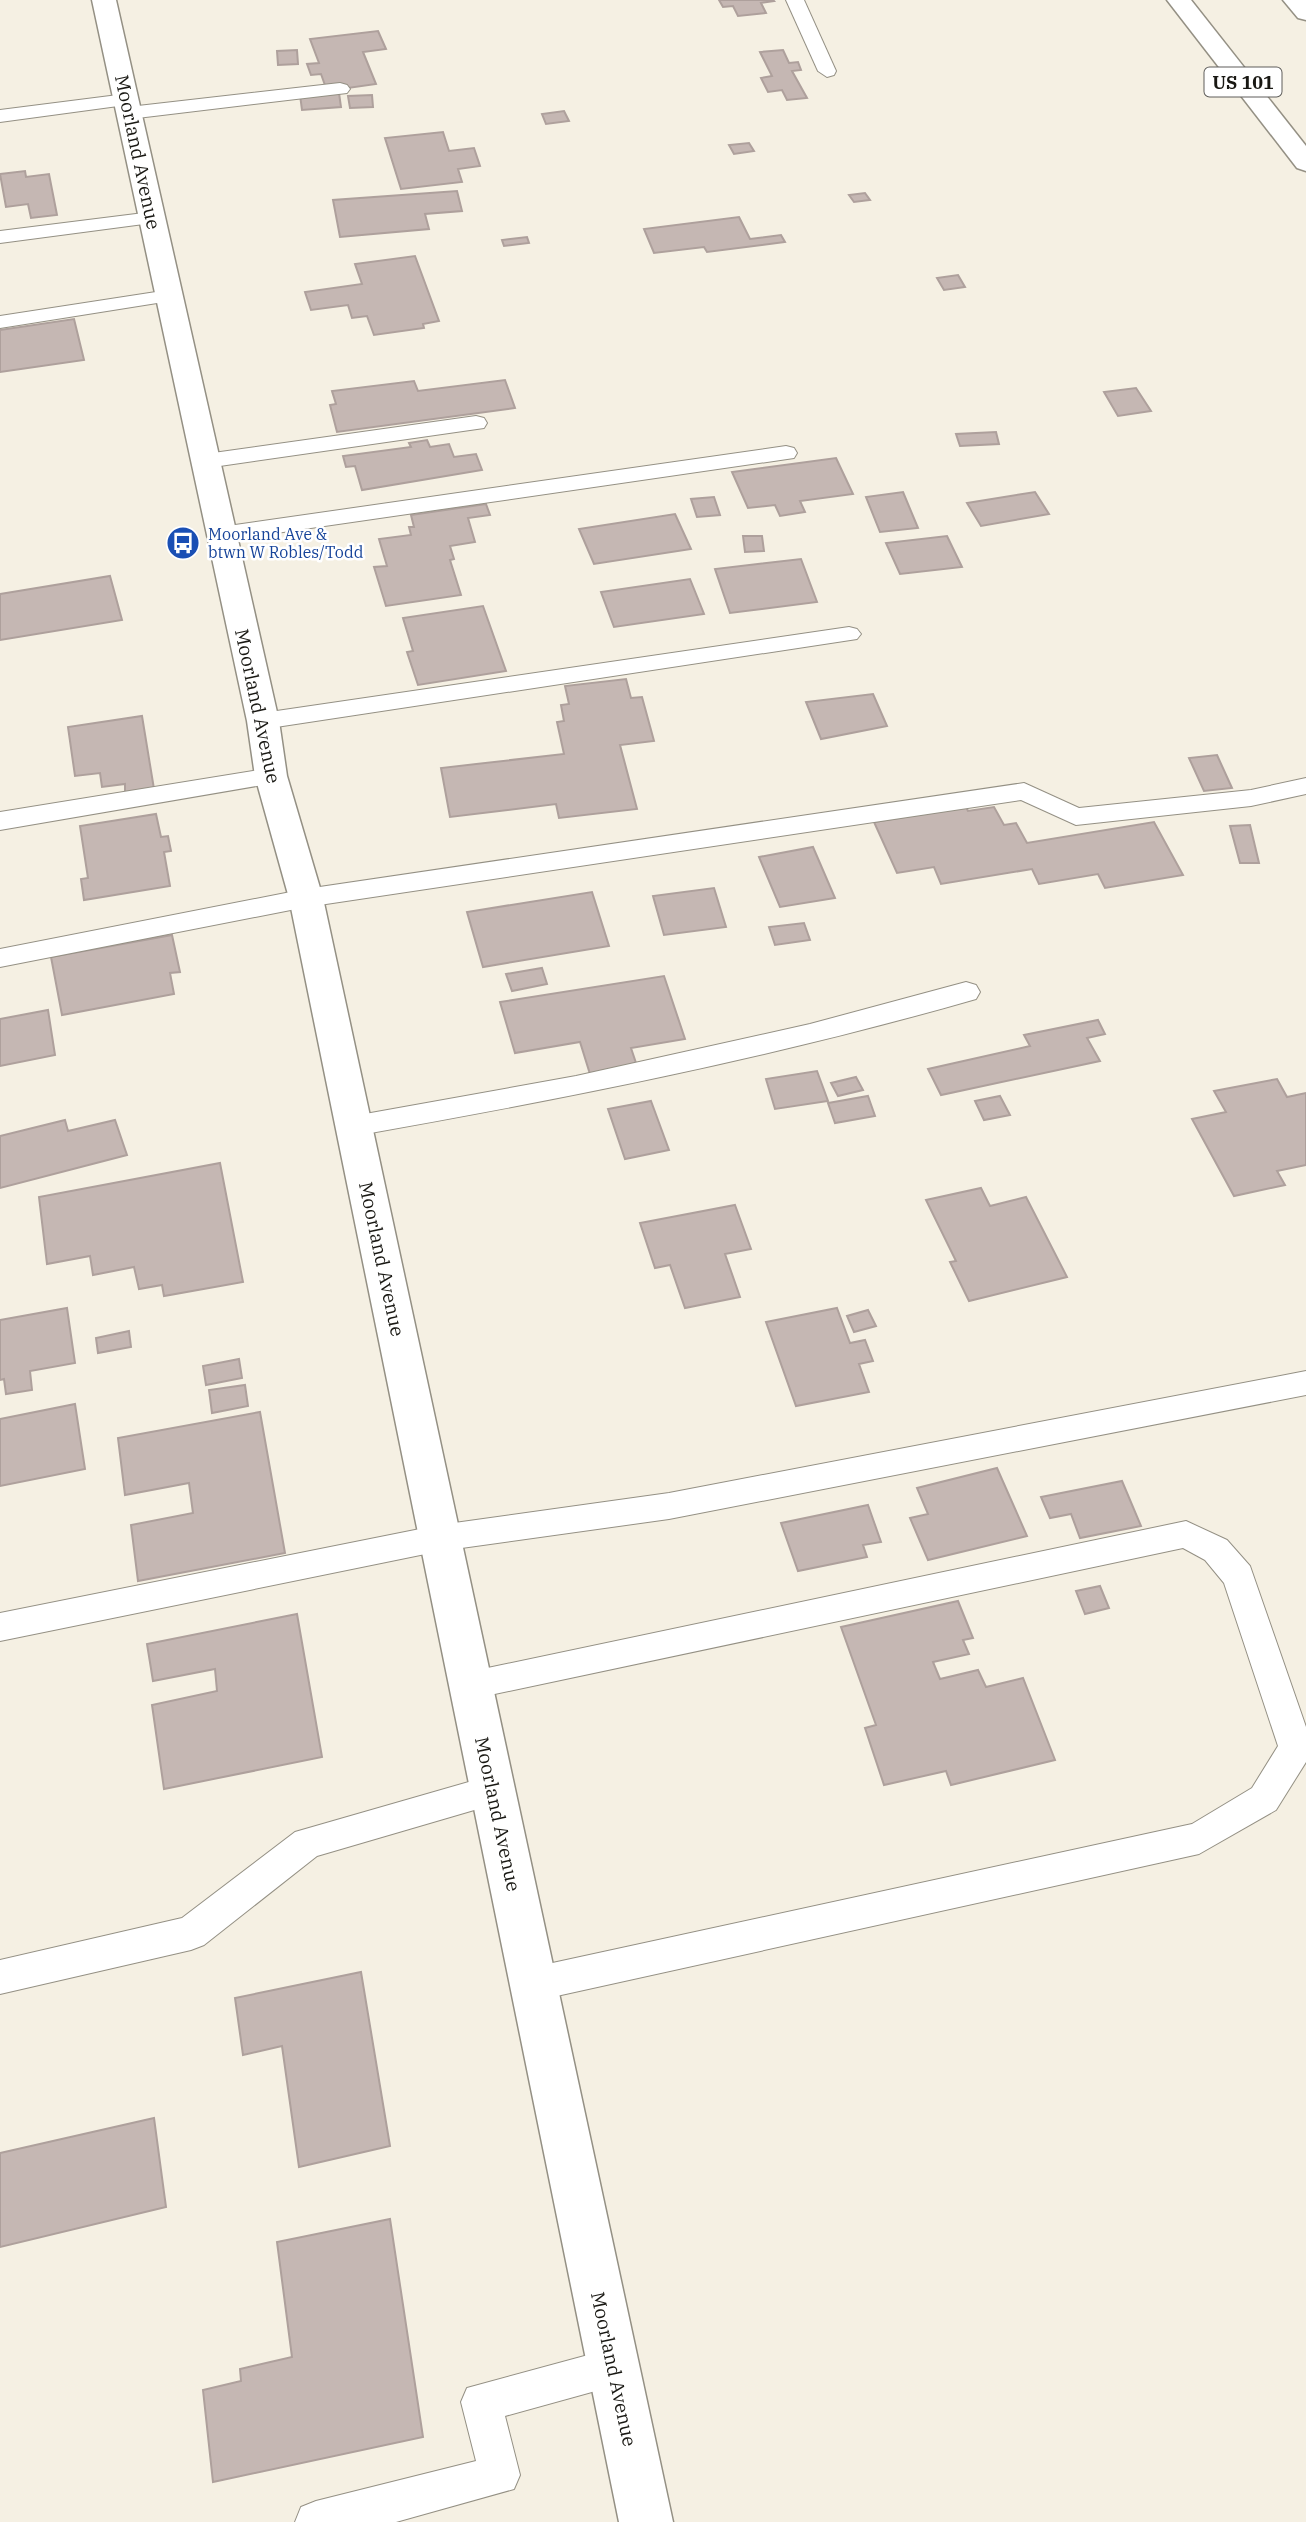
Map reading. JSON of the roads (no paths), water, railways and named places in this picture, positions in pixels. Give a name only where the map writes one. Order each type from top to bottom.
[{"type":"main road","name":"Moorland Avenue","points":[[104,0],[263,721],[271,776],[306,898],[646,2522]]},
{"type":"main road","name":"US 101","points":[[1180,0],[1306,163]]},
{"type":"main road","points":[[1295,0],[1306,13]]},
{"type":"lane","points":[[795,0],[827,71]]},
{"type":"lane","points":[[0,116],[340,89]]},
{"type":"lane","points":[[0,237],[152,218]]},
{"type":"lane","points":[[0,322],[169,296]]},
{"type":"lane","points":[[206,461],[476,423]]},
{"type":"lane","points":[[222,534],[786,453]]},
{"type":"lane","points":[[263,721],[849,634]]},
{"type":"lane","points":[[0,821],[271,776]]},
{"type":"lane","points":[[0,958],[306,898],[1024,791],[1076,817],[1251,798],[1306,786]]},
{"type":"lane","points":[[354,1126],[615,1077],[810,1034],[966,992]]},
{"type":"lane","points":[[0,1627],[440,1538],[669,1506],[1306,1383]]},
{"type":"lane","points":[[471,1684],[1186,1534],[1216,1550],[1238,1576],[1296,1748],[1264,1799],[1199,1838],[534,1984]]},
{"type":"lane","points":[[0,1977],[191,1933],[307,1843],[493,1790]]},
{"type":"lane","points":[[316,2522],[500,2475],[481,2402],[614,2368]]},
{"type":"place","name":"Moorland Ave & btwn W Robles/Todd","points":[[183,543]]}]
